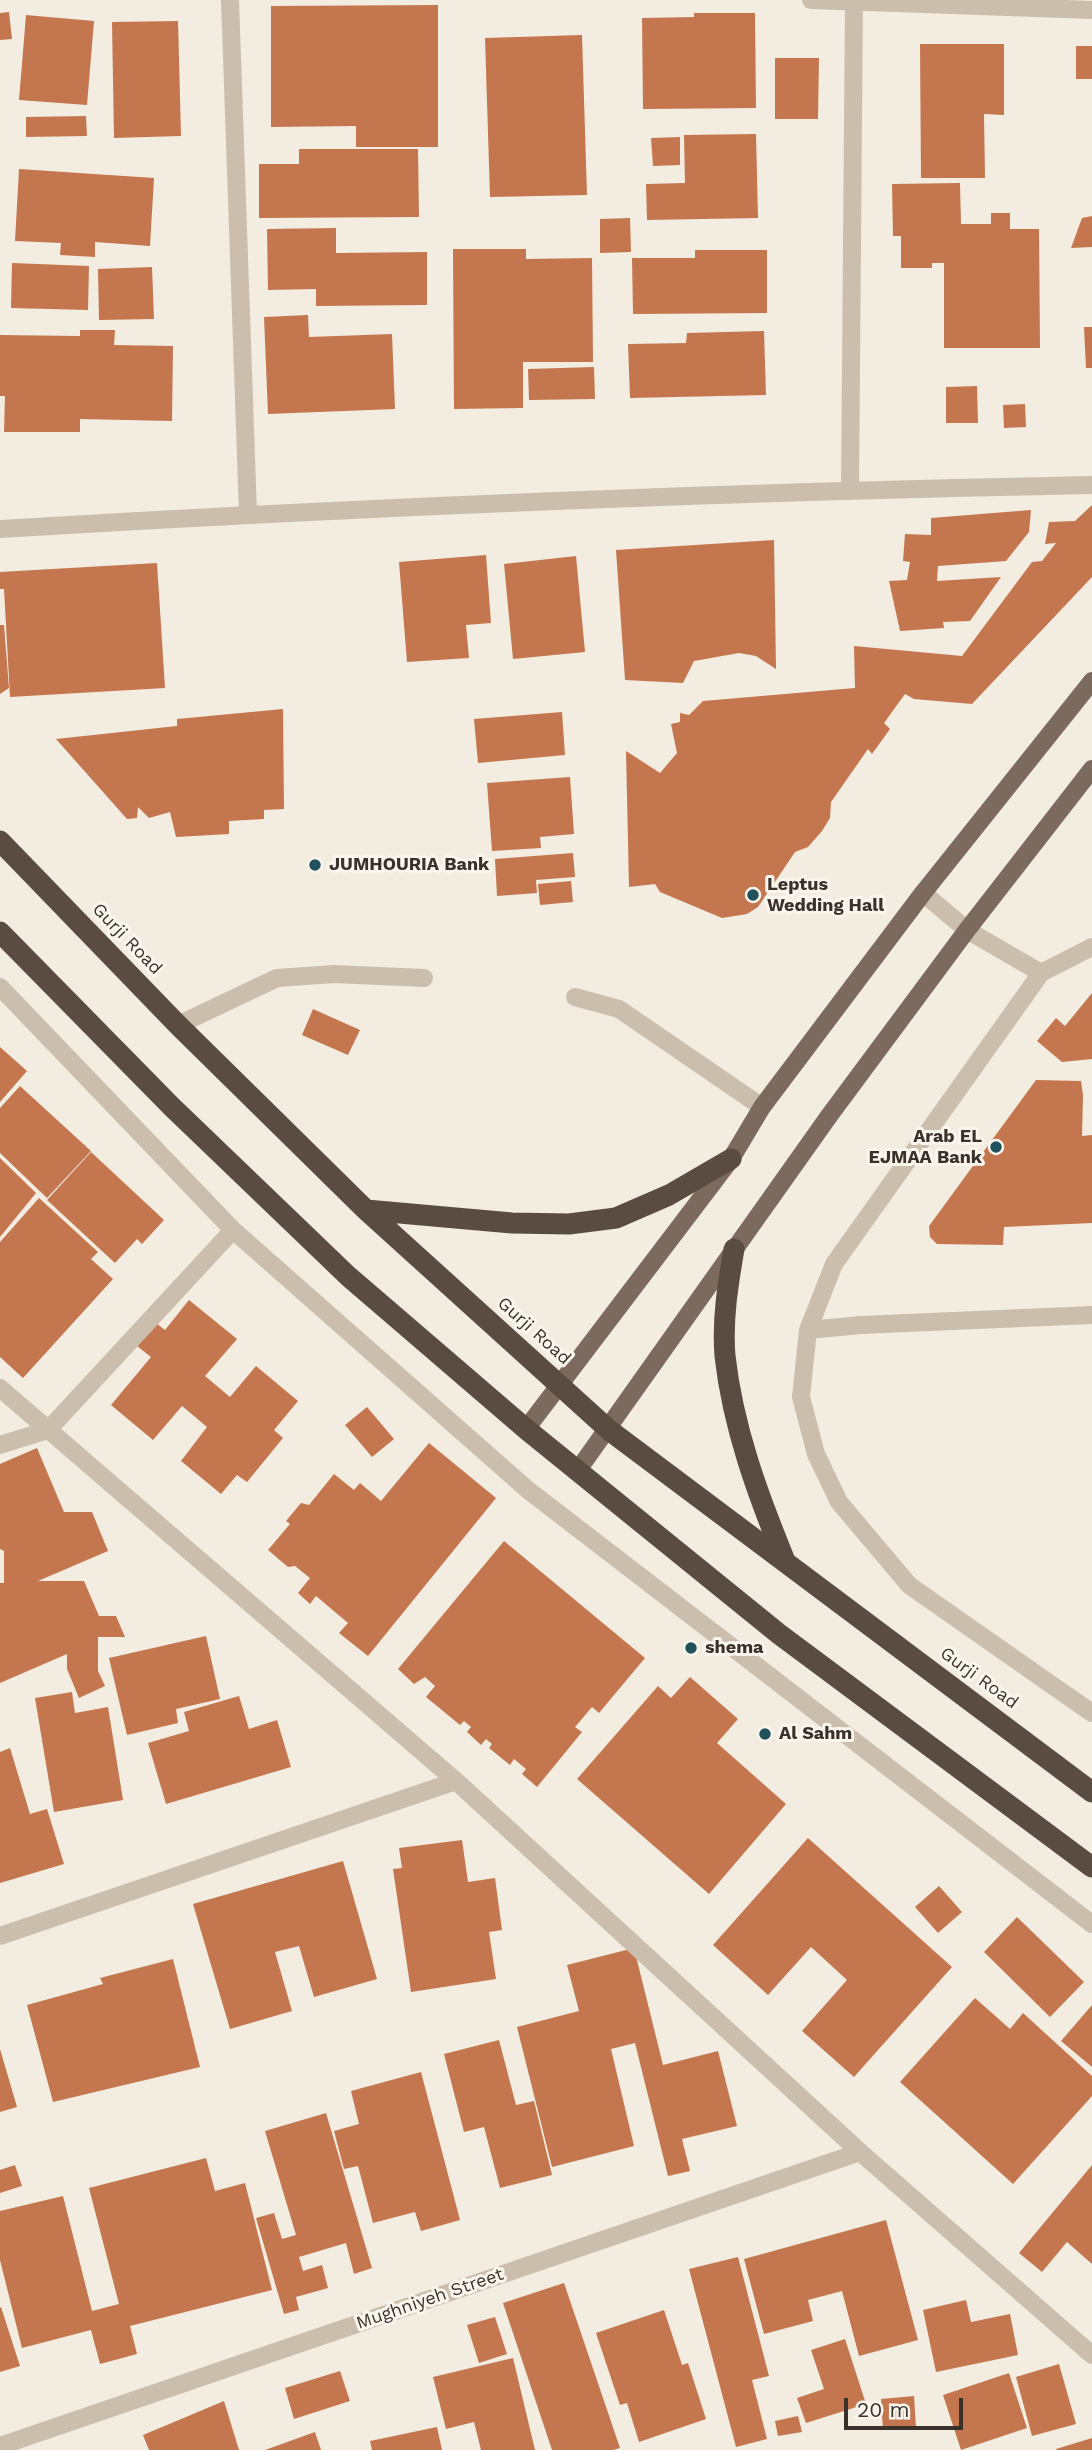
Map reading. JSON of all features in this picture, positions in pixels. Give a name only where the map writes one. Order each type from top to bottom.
[{"type":"highway","name":"Gurji Road","points":[[0,841],[178,1025],[366,1210],[609,1430],[1092,1792]]},
{"type":"highway","points":[[0,932],[172,1107],[348,1276],[526,1429],[779,1634],[1092,1867]]},
{"type":"highway","points":[[366,1210],[512,1223],[569,1224],[616,1218],[669,1195],[731,1159]]},
{"type":"highway","points":[[734,1249],[726,1297],[725,1353],[733,1408],[759,1496],[786,1563]]},
{"type":"main road","points":[[526,1429],[731,1159],[762,1107],[923,893],[1092,681]]},
{"type":"main road","points":[[578,1470],[609,1430],[734,1249],[967,930],[1092,769]]},
{"type":"street","points":[[230,0],[248,514]]},
{"type":"street","points":[[811,0],[1092,10]]},
{"type":"street","points":[[850,489],[854,1]]},
{"type":"street","points":[[0,529],[248,514],[850,489],[1092,485]]},
{"type":"street","points":[[923,893],[967,930],[1041,973]]},
{"type":"street","points":[[1092,947],[1041,973],[834,1264],[808,1330],[802,1397],[816,1454],[839,1502],[909,1585],[1092,1713]]},
{"type":"street","points":[[178,1025],[277,978],[334,974],[424,978]]},
{"type":"street","points":[[0,987],[233,1230],[528,1490],[1092,1924]]},
{"type":"street","points":[[576,997],[619,1009],[762,1107]]},
{"type":"street","points":[[0,1445],[48,1430],[233,1230]]},
{"type":"street","points":[[808,1330],[861,1325],[1092,1315]]},
{"type":"street","points":[[0,1388],[456,1780],[860,2152],[1092,2356]]},
{"type":"street","points":[[0,1936],[456,1780]]},
{"type":"street","name":"Mughniyeh Street","points":[[0,2446],[860,2152]]},
{"type":"building","points":[[438,5],[438,147],[356,147],[356,126],[271,127],[271,6]]},
{"type":"building","points":[[9,12],[12,39],[0,40],[0,13]]},
{"type":"building","points":[[694,13],[755,13],[756,108],[643,109],[642,18],[694,17]]},
{"type":"building","points":[[26,15],[94,21],[87,105],[19,100]]},
{"type":"building","points":[[178,21],[181,136],[114,138],[112,22]]},
{"type":"building","points":[[582,35],[587,195],[490,197],[485,38]]},
{"type":"building","points":[[920,44],[1004,44],[1004,115],[984,114],[985,178],[921,178]]},
{"type":"building","points":[[1076,46],[1092,46],[1092,79],[1076,79]]},
{"type":"building","points":[[775,58],[819,58],[818,119],[775,119]]},
{"type":"building","points":[[86,116],[87,136],[26,137],[26,117]]},
{"type":"building","points":[[756,134],[758,218],[647,220],[646,184],[685,183],[684,135]]},
{"type":"building","points":[[680,137],[680,165],[653,166],[651,138]]},
{"type":"building","points":[[299,149],[418,149],[419,217],[259,218],[259,164],[299,164]]},
{"type":"building","points":[[19,169],[154,178],[150,246],[95,242],[95,257],[60,255],[61,243],[15,241]]},
{"type":"building","points":[[960,183],[961,224],[991,224],[991,213],[1010,213],[1010,229],[1039,229],[1040,348],[944,348],[944,263],[932,263],[932,268],[901,268],[901,236],[893,236],[892,184]]},
{"type":"building","points":[[1092,216],[1092,247],[1071,248],[1082,218]]},
{"type":"building","points":[[630,218],[631,252],[600,253],[600,219]]},
{"type":"building","points":[[336,228],[336,253],[427,252],[427,305],[316,306],[316,289],[268,290],[267,229]]},
{"type":"building","points":[[453,249],[526,249],[526,259],[592,258],[593,362],[523,362],[523,408],[454,409]]},
{"type":"building","points":[[695,250],[767,250],[767,313],[633,314],[632,258],[695,258]]},
{"type":"building","points":[[12,263],[89,266],[88,310],[11,308]]},
{"type":"building","points":[[152,267],[154,319],[99,320],[98,269]]},
{"type":"building","points":[[308,315],[309,337],[392,334],[395,409],[268,414],[264,317]]},
{"type":"building","points":[[1084,327],[1092,327],[1092,368],[1086,368]]},
{"type":"building","points":[[80,330],[115,330],[114,345],[173,346],[172,421],[80,419],[80,432],[4,432],[5,396],[0,396],[0,335],[80,336]]},
{"type":"building","points":[[764,331],[766,395],[630,398],[628,344],[686,343],[687,333]]},
{"type":"building","points":[[594,367],[595,399],[529,400],[528,369]]},
{"type":"building","points":[[977,386],[978,423],[946,423],[946,387]]},
{"type":"building","points":[[1025,404],[1026,427],[1004,428],[1003,405]]},
{"type":"building","points":[[1092,505],[1092,577],[972,704],[914,699],[905,694],[884,723],[890,729],[872,754],[868,749],[831,802],[830,818],[822,831],[808,847],[795,852],[758,907],[747,914],[722,918],[660,892],[655,884],[629,887],[626,751],[660,773],[677,753],[671,724],[680,722],[680,713],[689,715],[703,701],[855,688],[854,646],[962,656],[1032,562],[1042,561],[1056,543],[1045,544],[1049,522],[1075,521]]},
{"type":"building","points":[[1031,510],[1029,532],[1006,561],[938,566],[937,581],[1001,577],[970,621],[943,622],[944,628],[900,631],[889,581],[907,580],[910,562],[903,561],[905,534],[931,535],[931,518]]},
{"type":"building","points":[[774,540],[776,669],[756,656],[739,653],[694,661],[683,683],[625,680],[616,550]]},
{"type":"building","points":[[486,555],[491,623],[466,625],[469,658],[407,662],[399,562]]},
{"type":"building","points":[[576,556],[585,652],[513,659],[504,564]]},
{"type":"building","points":[[157,563],[165,688],[10,697],[4,589],[0,589],[0,572]]},
{"type":"building","points":[[0,625],[4,625],[9,688],[0,694]]},
{"type":"building","points":[[283,709],[284,809],[264,810],[264,819],[229,821],[229,834],[176,837],[170,812],[149,818],[138,807],[137,818],[127,819],[56,739],[177,726],[177,719]]},
{"type":"building","points":[[562,712],[565,755],[478,763],[474,719]]},
{"type":"building","points":[[570,777],[574,834],[540,837],[541,848],[492,851],[487,783]]},
{"type":"building","points":[[573,853],[575,877],[536,880],[537,893],[497,896],[495,859]]},
{"type":"building","points":[[571,881],[573,902],[540,905],[538,884]]},
{"type":"building","points":[[1092,993],[1092,1059],[1062,1062],[1037,1041],[1056,1018],[1065,1026]]},
{"type":"building","points":[[313,1009],[360,1030],[348,1055],[302,1035]]},
{"type":"building","points":[[0,1047],[27,1071],[0,1102]]},
{"type":"building","points":[[1036,1080],[1081,1081],[1082,1136],[1092,1135],[1092,1223],[1004,1227],[1003,1245],[937,1244],[930,1237],[929,1226]]},
{"type":"building","points":[[20,1086],[91,1151],[47,1198],[0,1153],[0,1108]]},
{"type":"building","points":[[91,1152],[164,1220],[142,1244],[137,1239],[115,1263],[47,1200]]},
{"type":"building","points":[[0,1158],[36,1193],[0,1237]]},
{"type":"building","points":[[39,1198],[98,1252],[91,1259],[113,1279],[23,1378],[0,1357],[0,1242]]},
{"type":"building","points":[[189,1300],[237,1339],[205,1376],[230,1397],[256,1366],[298,1401],[274,1430],[283,1438],[247,1482],[237,1475],[221,1494],[181,1461],[207,1427],[182,1406],[153,1440],[111,1405],[151,1357],[137,1346],[156,1323],[165,1330]]},
{"type":"building","points":[[367,1407],[394,1439],[372,1457],[345,1425]]},
{"type":"building","points":[[429,1443],[496,1498],[368,1656],[339,1633],[348,1623],[316,1596],[310,1604],[298,1593],[310,1578],[295,1566],[288,1567],[268,1550],[290,1524],[286,1521],[301,1503],[309,1505],[334,1474],[354,1490],[360,1483],[381,1501]]},
{"type":"building","points":[[37,1448],[64,1512],[92,1512],[108,1551],[38,1581],[84,1581],[99,1616],[116,1616],[125,1637],[98,1637],[98,1671],[105,1686],[79,1698],[67,1669],[67,1654],[0,1683],[0,1583],[4,1583],[4,1551],[0,1549],[0,1464]]},
{"type":"building","points":[[504,1541],[645,1658],[599,1713],[592,1707],[575,1727],[582,1732],[537,1787],[522,1774],[526,1769],[514,1759],[510,1765],[489,1748],[492,1744],[486,1739],[481,1745],[467,1732],[471,1727],[464,1721],[460,1725],[426,1697],[435,1686],[425,1677],[414,1684],[398,1669]]},
{"type":"building","points":[[206,1636],[220,1699],[176,1709],[178,1723],[127,1735],[109,1658]]},
{"type":"building","points":[[690,1677],[738,1719],[717,1743],[786,1804],[709,1894],[577,1779],[658,1686],[671,1698]]},
{"type":"building","points":[[72,1692],[75,1713],[108,1707],[123,1800],[54,1812],[35,1698]]},
{"type":"building","points":[[239,1696],[249,1729],[277,1720],[291,1767],[166,1804],[148,1743],[189,1731],[184,1712]]},
{"type":"building","points":[[10,1748],[30,1814],[47,1809],[64,1864],[0,1883],[0,1752]]},
{"type":"building","points":[[808,1838],[952,1967],[854,2077],[802,2031],[847,1980],[811,1947],[768,1995],[713,1945]]},
{"type":"building","points":[[462,1840],[468,1882],[495,1878],[502,1930],[489,1932],[496,1979],[411,1992],[393,1869],[402,1868],[399,1848]]},
{"type":"building","points":[[343,1861],[377,1979],[314,1997],[299,1946],[275,1952],[292,2011],[230,2029],[193,1904]]},
{"type":"building","points":[[939,1886],[962,1912],[938,1933],[915,1907]]},
{"type":"building","points":[[1017,1917],[1084,1982],[1050,2017],[984,1952]]},
{"type":"building","points":[[634,1948],[663,2065],[718,2051],[737,2126],[682,2139],[690,2171],[668,2176],[635,2043],[611,2049],[634,2146],[552,2167],[517,2027],[579,2011],[567,1965]]},
{"type":"building","points":[[173,1959],[200,2067],[53,2102],[27,2005],[103,1984],[100,1978]]},
{"type":"building","points":[[975,1998],[1010,2029],[1023,2013],[1092,2076],[1092,2096],[1013,2184],[900,2082]]},
{"type":"building","points":[[1092,2005],[1092,2067],[1061,2041]]},
{"type":"building","points":[[499,2040],[516,2105],[534,2101],[552,2175],[500,2188],[484,2127],[464,2132],[444,2054]]},
{"type":"building","points":[[0,2049],[17,2107],[0,2112]]},
{"type":"building","points":[[421,2072],[460,2220],[421,2231],[415,2212],[373,2223],[358,2166],[344,2169],[334,2131],[359,2124],[351,2091]]},
{"type":"building","points":[[326,2113],[372,2268],[354,2274],[346,2243],[299,2257],[303,2271],[322,2265],[328,2288],[296,2297],[299,2310],[284,2314],[256,2218],[274,2213],[282,2239],[296,2235],[265,2131]]},
{"type":"building","points":[[206,2158],[215,2191],[245,2183],[272,2290],[130,2326],[137,2354],[100,2364],[91,2330],[22,2348],[0,2260],[0,2211],[63,2196],[92,2311],[119,2304],[89,2188]]},
{"type":"building","points":[[15,2165],[22,2186],[0,2193],[0,2170]]},
{"type":"building","points":[[1092,2165],[1092,2264],[1067,2242],[1042,2272],[1019,2253]]},
{"type":"building","points":[[886,2220],[918,2340],[859,2356],[842,2291],[808,2300],[813,2321],[764,2334],[744,2259]]},
{"type":"building","points":[[738,2257],[769,2376],[752,2380],[767,2439],[736,2447],[689,2269]]},
{"type":"building","points":[[564,2283],[620,2448],[552,2450],[503,2303]]},
{"type":"building","points":[[966,2300],[971,2322],[1010,2314],[1018,2355],[936,2372],[923,2310]]},
{"type":"building","points":[[0,2308],[20,2366],[0,2372]]},
{"type":"building","points":[[664,2310],[682,2365],[688,2363],[706,2419],[639,2442],[627,2403],[620,2405],[596,2333]]},
{"type":"building","points":[[495,2317],[507,2354],[479,2363],[467,2325]]},
{"type":"building","points":[[845,2339],[866,2404],[806,2423],[797,2398],[824,2389],[811,2350]]},
{"type":"building","points":[[513,2358],[535,2450],[481,2450],[474,2422],[446,2429],[433,2377]]},
{"type":"building","points":[[1059,2364],[1076,2424],[1032,2436],[1016,2377]]},
{"type":"building","points":[[340,2371],[350,2401],[294,2419],[285,2388]]},
{"type":"building","points":[[1009,2373],[1027,2428],[961,2450],[943,2395]]},
{"type":"building","points":[[914,2396],[916,2428],[883,2430],[881,2399]]},
{"type":"building","points":[[224,2401],[239,2450],[149,2450],[143,2435]]},
{"type":"building","points":[[798,2416],[802,2432],[778,2436],[775,2421]]},
{"type":"building","points":[[437,2427],[442,2450],[372,2450],[370,2441]]},
{"type":"building","points":[[315,2432],[321,2450],[265,2450]]},
{"type":"building","points":[[1092,2438],[1092,2450],[1056,2450],[1056,2449]]},
{"type":"place","name":"JUMHOURIA Bank","points":[[315,865]]},
{"type":"place","name":"Leptus Wedding Hall","points":[[753,895]]},
{"type":"place","name":"Arab EL EJMAA Bank","points":[[996,1147]]},
{"type":"place","name":"shema","points":[[691,1648]]},
{"type":"place","name":"Al Sahm","points":[[765,1734]]}]
